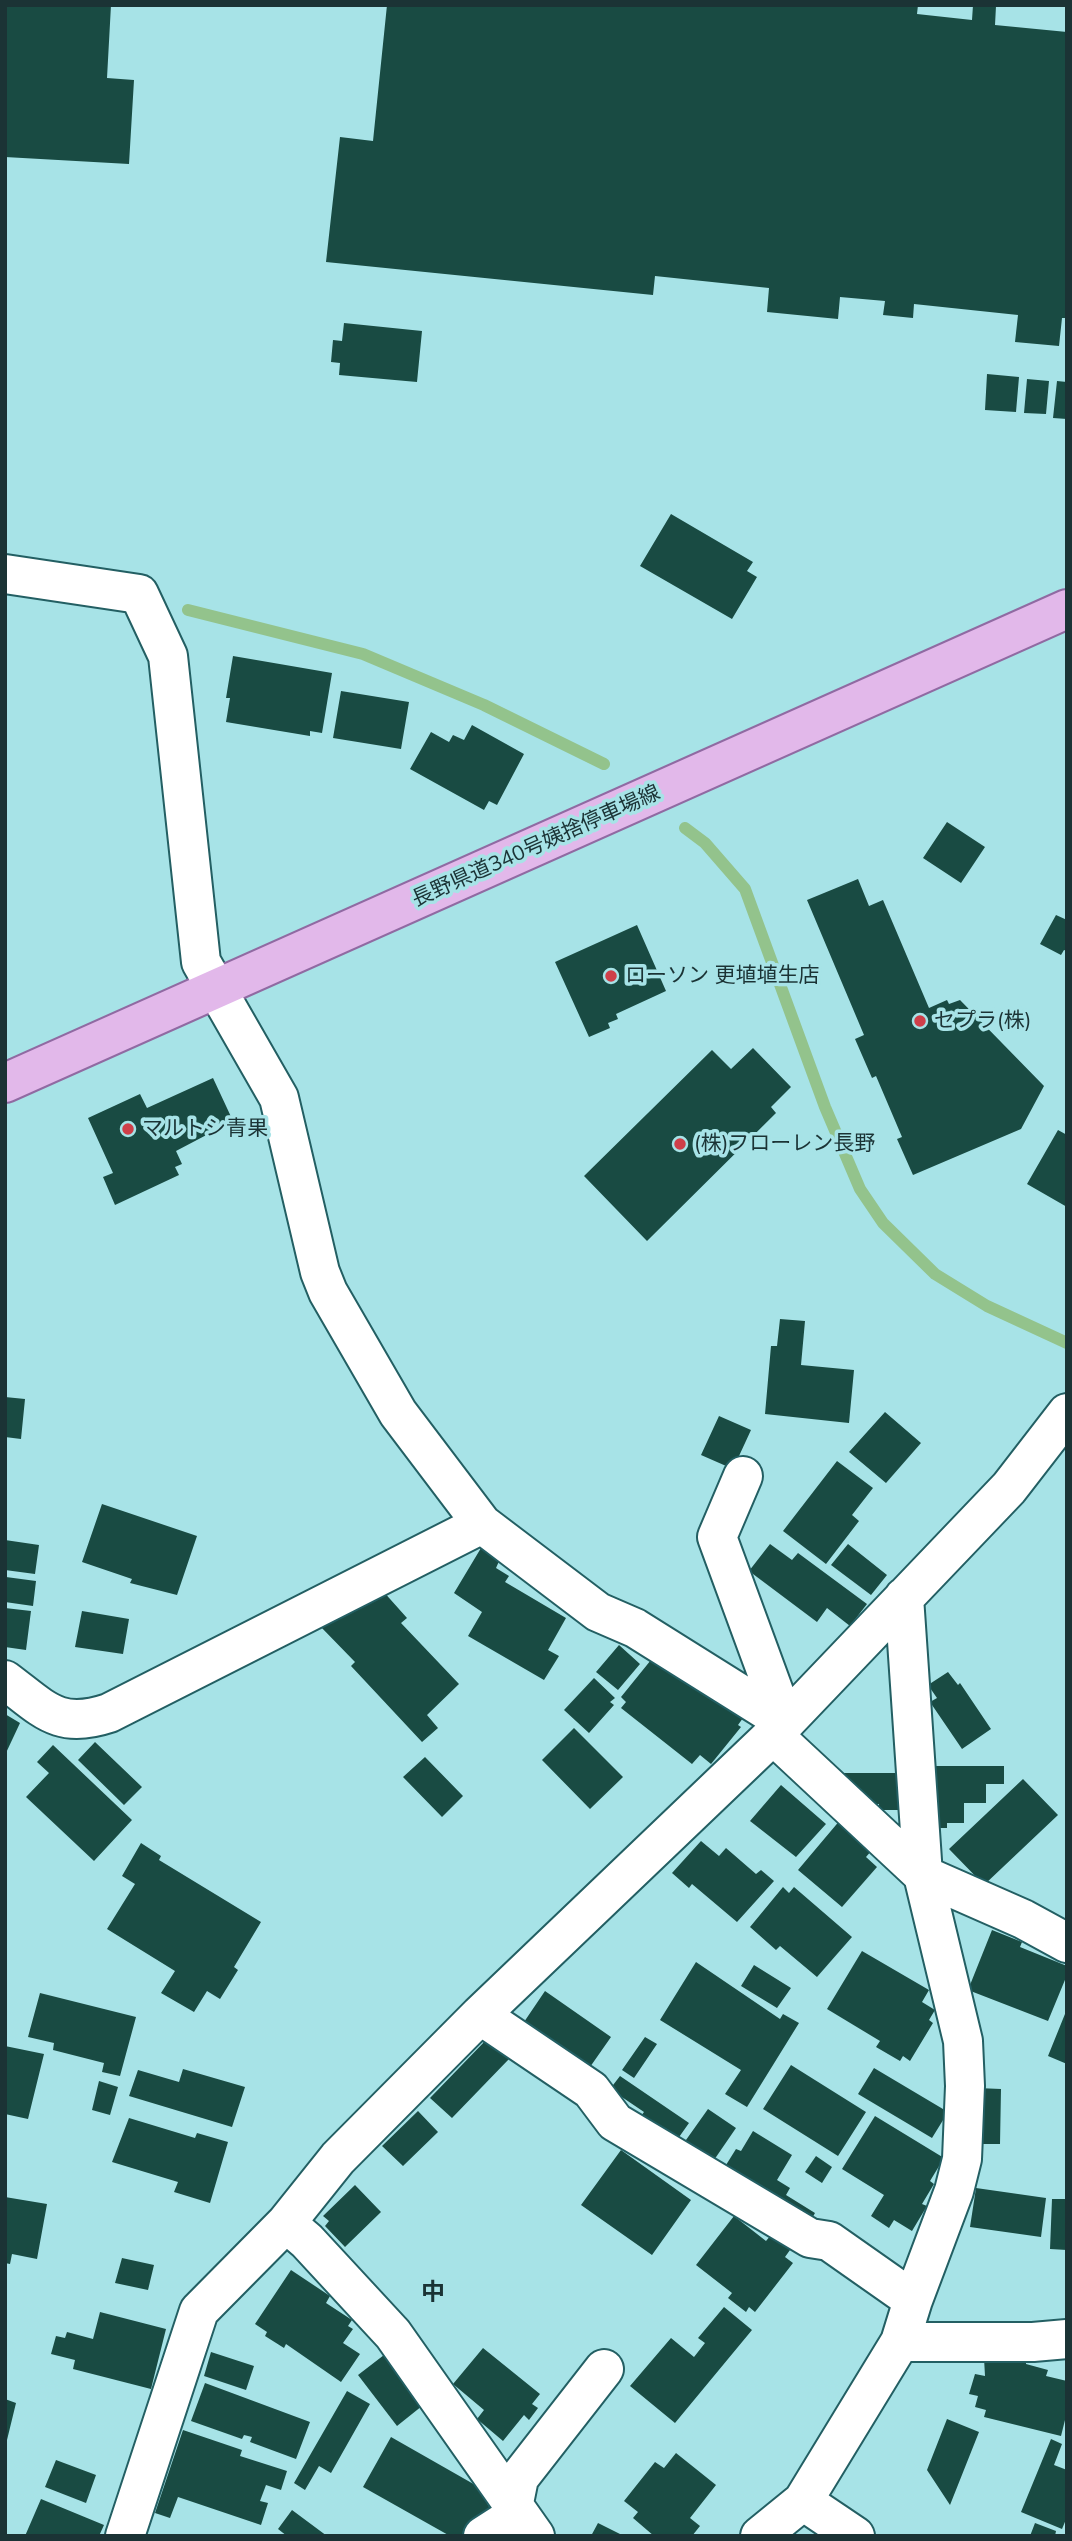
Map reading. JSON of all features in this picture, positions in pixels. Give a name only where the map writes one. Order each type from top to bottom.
[{"type":"main road","name":"長野県道340号姨捨停車場線","points":[[5,1083],[1067,609]]},
{"type":"street","points":[[5,574],[139,594],[168,656],[201,962],[279,1098],[320,1272],[328,1292],[398,1413],[482,1524],[598,1612],[635,1628],[779,1728],[923,1875],[1023,1919],[1067,1943]]},
{"type":"street","points":[[125,2536],[199,2312],[286,2223],[338,2158],[480,2015],[779,1728],[1009,1488],[1067,1413]]},
{"type":"street","points":[[743,1476],[717,1537],[779,1728]]},
{"type":"street","points":[[5,1680],[55,1718],[86,1721],[109,1713],[482,1524]]},
{"type":"street","points":[[760,2536],[803,2501],[900,2342],[954,2191],[961,2159],[965,2086],[963,2041],[923,1875],[904,1597]]},
{"type":"street","points":[[480,2015],[591,2090],[615,2122],[810,2238],[829,2241],[913,2300]]},
{"type":"street","points":[[286,2223],[307,2241],[393,2334],[525,2523]]},
{"type":"street","points":[[900,2342],[1032,2342],[1067,2339]]},
{"type":"street","points":[[525,2523],[519,2478],[604,2369]]},
{"type":"street","points":[[803,2501],[855,2536]]},
{"type":"street","points":[[482,2536],[511,2518],[525,2523]]},
{"type":"building","points":[[5,5],[111,5],[107,78],[134,80],[129,164],[5,157]]},
{"type":"building","points":[[387,5],[918,5],[917,14],[972,20],[973,5],[987,5],[996,6],[995,25],[1067,32],[1067,318],[1062,318],[1059,346],[1015,342],[1018,315],[914,304],[913,318],[883,315],[885,301],[840,297],[838,319],[767,312],[769,288],[655,276],[653,295],[326,262],[340,137],[373,141]]},
{"type":"building","points":[[344,323],[422,331],[417,382],[339,375],[340,363],[331,362],[333,340],[342,341]]},
{"type":"building","points":[[987,374],[1019,377],[1016,412],[985,410]]},
{"type":"building","points":[[1027,379],[1049,381],[1046,414],[1024,413]]},
{"type":"building","points":[[1057,381],[1067,382],[1067,419],[1053,418]]},
{"type":"building","points":[[671,514],[753,562],[747,571],[757,577],[732,619],[640,566]]},
{"type":"building","points":[[233,656],[332,673],[322,733],[310,731],[310,736],[226,722],[230,698],[226,698]]},
{"type":"building","points":[[341,691],[409,702],[401,749],[333,738]]},
{"type":"building","points":[[472,725],[524,754],[497,805],[489,801],[484,810],[410,769],[431,732],[449,742],[453,735],[464,740]]},
{"type":"building","points":[[947,822],[985,847],[961,883],[923,858]]},
{"type":"building","name":"セプラ(株)","points":[[858,879],[869,906],[883,900],[929,1008],[947,1000],[949,1004],[960,1000],[1044,1086],[1021,1129],[913,1175],[897,1139],[902,1137],[876,1076],[872,1078],[855,1039],[864,1035],[807,900]]},
{"type":"building","points":[[1056,915],[1067,920],[1067,951],[1064,950],[1061,955],[1040,944]]},
{"type":"building","name":"ローソン 更埴埴生店","points":[[637,925],[666,991],[616,1014],[618,1019],[608,1023],[610,1028],[589,1037],[555,962]]},
{"type":"building","name":"(株)フローレン長野","points":[[753,1048],[791,1087],[771,1107],[776,1113],[647,1241],[584,1176],[712,1050],[731,1069]]},
{"type":"building","points":[[213,1078],[233,1121],[176,1151],[182,1164],[175,1167],[179,1175],[115,1205],[103,1177],[113,1173],[88,1118],[140,1094],[147,1108]]},
{"type":"building","points":[[1058,1130],[1067,1135],[1067,1207],[1027,1184]]},
{"type":"building","points":[[780,1319],[805,1321],[801,1365],[854,1370],[849,1423],[765,1414],[771,1346],[777,1346]]},
{"type":"building","points":[[5,1397],[25,1399],[21,1439],[5,1437]]},
{"type":"building","points":[[885,1412],[921,1443],[886,1483],[849,1452]]},
{"type":"building","points":[[719,1416],[751,1430],[733,1469],[701,1455]]},
{"type":"building","points":[[837,1461],[873,1488],[852,1515],[859,1521],[826,1564],[783,1531]]},
{"type":"building","points":[[102,1504],[197,1536],[177,1595],[130,1583],[132,1579],[82,1562]]},
{"type":"building","points":[[5,1540],[39,1545],[35,1574],[5,1570]]},
{"type":"building","points":[[770,1544],[792,1560],[798,1553],[867,1604],[850,1626],[827,1608],[817,1622],[749,1571]]},
{"type":"building","points":[[848,1544],[887,1575],[871,1595],[831,1565]]},
{"type":"building","points":[[481,1548],[500,1559],[496,1568],[509,1576],[505,1582],[566,1618],[548,1650],[559,1656],[544,1680],[468,1636],[482,1612],[454,1593]]},
{"type":"building","points":[[6,1577],[36,1581],[33,1606],[5,1602]]},
{"type":"building","points":[[382,1590],[407,1618],[401,1623],[459,1684],[427,1715],[438,1728],[422,1742],[351,1666],[355,1662],[319,1625]]},
{"type":"building","points":[[5,1608],[31,1611],[26,1650],[5,1647]]},
{"type":"building","points":[[82,1611],[129,1619],[123,1654],[75,1647]]},
{"type":"building","points":[[619,1645],[640,1664],[618,1690],[596,1672]]},
{"type":"building","points":[[655,1655],[743,1718],[738,1725],[741,1727],[711,1764],[700,1755],[692,1764],[621,1708],[626,1702],[621,1697]]},
{"type":"building","points":[[948,1672],[958,1685],[960,1683],[991,1729],[962,1749],[930,1702],[937,1698],[928,1685]]},
{"type":"building","points":[[594,1678],[615,1698],[610,1702],[614,1705],[589,1733],[564,1710]]},
{"type":"building","points":[[5,1714],[20,1723],[5,1755]]},
{"type":"building","points":[[574,1728],[623,1777],[590,1809],[542,1760]]},
{"type":"building","points":[[95,1742],[142,1787],[124,1805],[78,1760]]},
{"type":"building","points":[[53,1745],[132,1820],[94,1861],[26,1797],[49,1773],[37,1762]]},
{"type":"building","points":[[425,1757],[463,1796],[442,1817],[403,1777]]},
{"type":"building","points":[[930,1766],[1004,1766],[1004,1784],[986,1784],[986,1803],[964,1803],[964,1823],[947,1823],[947,1828],[931,1828]]},
{"type":"building","points":[[841,1773],[904,1773],[904,1810],[879,1810],[879,1804],[869,1804]]},
{"type":"building","points":[[1023,1779],[1058,1815],[984,1885],[949,1849]]},
{"type":"building","points":[[781,1785],[826,1824],[796,1857],[750,1821]]},
{"type":"building","points":[[841,1819],[872,1850],[866,1857],[877,1867],[842,1907],[798,1870]]},
{"type":"building","points":[[701,1841],[719,1856],[726,1848],[756,1874],[761,1870],[774,1881],[737,1922],[692,1884],[689,1888],[672,1873]]},
{"type":"building","points":[[141,1843],[161,1856],[159,1860],[261,1922],[234,1967],[238,1970],[220,1999],[207,1991],[194,2012],[161,1993],[175,1971],[107,1929],[135,1884],[122,1876]]},
{"type":"building","points":[[783,1887],[789,1893],[794,1887],[852,1937],[817,1977],[780,1946],[776,1950],[750,1927]]},
{"type":"building","points":[[992,1930],[1022,1942],[1020,1947],[1067,1966],[1067,1975],[1048,2021],[968,1990]]},
{"type":"building","points":[[862,1951],[929,1990],[922,2002],[935,2010],[929,2020],[933,2023],[910,2061],[903,2056],[900,2061],[876,2047],[880,2041],[827,2009]]},
{"type":"building","points":[[696,1962],[780,2019],[783,2014],[799,2023],[747,2107],[725,2094],[741,2070],[660,2020]]},
{"type":"building","points":[[754,1965],[791,1988],[777,2008],[741,1986]]},
{"type":"building","points":[[545,1991],[611,2037],[590,2067],[524,2022]]},
{"type":"building","points":[[40,1993],[136,2017],[120,2076],[102,2072],[104,2063],[53,2050],[54,2043],[28,2037]]},
{"type":"building","points":[[1067,2009],[1067,2064],[1048,2056]]},
{"type":"building","points":[[645,2037],[657,2044],[634,2078],[622,2070]]},
{"type":"building","points":[[487,2039],[509,2059],[452,2118],[430,2098]]},
{"type":"building","points":[[5,2046],[44,2054],[28,2119],[5,2114]]},
{"type":"building","points":[[791,2065],[866,2112],[838,2156],[763,2109]]},
{"type":"building","points":[[874,2068],[948,2112],[932,2138],[858,2094]]},
{"type":"building","points":[[183,2069],[245,2087],[232,2127],[129,2096],[138,2070],[179,2082]]},
{"type":"building","points":[[620,2076],[689,2123],[672,2147],[636,2123],[644,2112],[610,2089]]},
{"type":"building","points":[[99,2081],[118,2087],[110,2115],[92,2110]]},
{"type":"building","points":[[977,2088],[1001,2089],[1000,2144],[975,2144]]},
{"type":"building","points":[[708,2109],[736,2128],[714,2160],[681,2147]]},
{"type":"building","points":[[418,2111],[438,2132],[403,2166],[382,2146]]},
{"type":"building","points":[[875,2116],[944,2158],[930,2181],[934,2184],[922,2204],[927,2206],[912,2231],[894,2220],[889,2228],[871,2216],[884,2195],[842,2169]]},
{"type":"building","points":[[129,2118],[195,2138],[197,2133],[228,2142],[210,2203],[174,2192],[178,2182],[112,2162]]},
{"type":"building","points":[[753,2131],[792,2155],[777,2180],[790,2188],[786,2195],[815,2213],[810,2222],[721,2173],[736,2149],[741,2151]]},
{"type":"building","points":[[621,2150],[691,2200],[652,2255],[581,2205]]},
{"type":"building","points":[[816,2156],[832,2167],[822,2183],[805,2172]]},
{"type":"building","points":[[355,2185],[381,2212],[345,2247],[325,2226],[329,2221],[323,2216]]},
{"type":"building","points":[[976,2188],[1046,2198],[1041,2237],[970,2227]]},
{"type":"building","points":[[5,2197],[47,2204],[37,2259],[12,2254],[10,2264],[5,2263]]},
{"type":"building","points":[[1052,2199],[1067,2199],[1067,2250],[1050,2249]]},
{"type":"building","points":[[734,2216],[766,2241],[771,2235],[790,2250],[785,2257],[793,2263],[755,2312],[749,2307],[746,2312],[728,2298],[732,2293],[696,2265]]},
{"type":"building","points":[[122,2258],[154,2265],[148,2290],[115,2283]]},
{"type":"building","points":[[291,2270],[330,2296],[326,2303],[352,2320],[348,2326],[353,2329],[343,2343],[360,2354],[341,2382],[286,2344],[284,2348],[265,2336],[267,2332],[255,2324]]},
{"type":"building","points":[[724,2307],[752,2330],[675,2423],[630,2386],[671,2338],[694,2357],[705,2343],[698,2338]]},
{"type":"building","points":[[100,2312],[166,2329],[151,2389],[73,2369],[75,2360],[51,2354],[56,2336],[65,2338],[67,2332],[93,2339]]},
{"type":"building","points":[[483,2348],[540,2394],[532,2404],[538,2408],[529,2420],[524,2415],[503,2441],[477,2419],[484,2410],[453,2384]]},
{"type":"building","points":[[211,2352],[254,2366],[246,2390],[204,2376]]},
{"type":"building","points":[[384,2355],[422,2406],[397,2426],[358,2375]]},
{"type":"building","points":[[1026,2356],[1026,2364],[1048,2370],[1046,2376],[1067,2381],[1067,2412],[1061,2436],[984,2417],[986,2410],[975,2407],[978,2396],[969,2394],[975,2374],[985,2376],[984,2358]]},
{"type":"building","points":[[205,2383],[310,2422],[296,2459],[250,2442],[252,2437],[244,2435],[242,2439],[191,2421]]},
{"type":"building","points":[[347,2391],[370,2404],[331,2473],[319,2466],[305,2490],[294,2483]]},
{"type":"building","points":[[5,2399],[16,2403],[7,2440],[5,2439]]},
{"type":"building","points":[[947,2419],[979,2432],[950,2505],[927,2470]]},
{"type":"building","points":[[183,2430],[242,2450],[240,2456],[287,2471],[281,2490],[266,2485],[260,2501],[268,2503],[261,2525],[178,2497],[170,2518],[155,2513]]},
{"type":"building","points":[[391,2437],[477,2486],[495,2517],[462,2536],[450,2536],[363,2487]]},
{"type":"building","points":[[1051,2439],[1062,2444],[1054,2465],[1067,2470],[1067,2517],[1062,2529],[1021,2512]]},
{"type":"building","points":[[676,2453],[716,2485],[690,2518],[700,2526],[692,2536],[654,2536],[633,2518],[638,2512],[624,2501],[655,2462],[664,2468]]},
{"type":"building","points":[[56,2460],[96,2475],[86,2503],[45,2487]]},
{"type":"building","points":[[41,2499],[104,2525],[99,2536],[25,2536]]},
{"type":"building","points":[[292,2510],[327,2536],[287,2536],[278,2529]]},
{"type":"building","points":[[598,2523],[624,2536],[591,2536]]},
{"type":"building","points":[[1035,2523],[1056,2531],[1055,2536],[1030,2536]]},
{"type":"waterway","points":[[188,610],[363,654],[484,705],[604,764]]},
{"type":"waterway","points":[[685,828],[705,843],[745,889],[825,1107],[860,1189],[883,1223],[935,1274],[987,1306],[1067,1343]]},
{"type":"place","name":"ローソン 更埴埴生店","points":[[611,976]]},
{"type":"place","name":"セプラ(株)","points":[[920,1021]]},
{"type":"place","name":"マルトシ青果","points":[[128,1129]]},
{"type":"place","name":"(株)フローレン長野","points":[[680,1144]]},
{"type":"district","name":"中","points":[[433,2293]]}]
